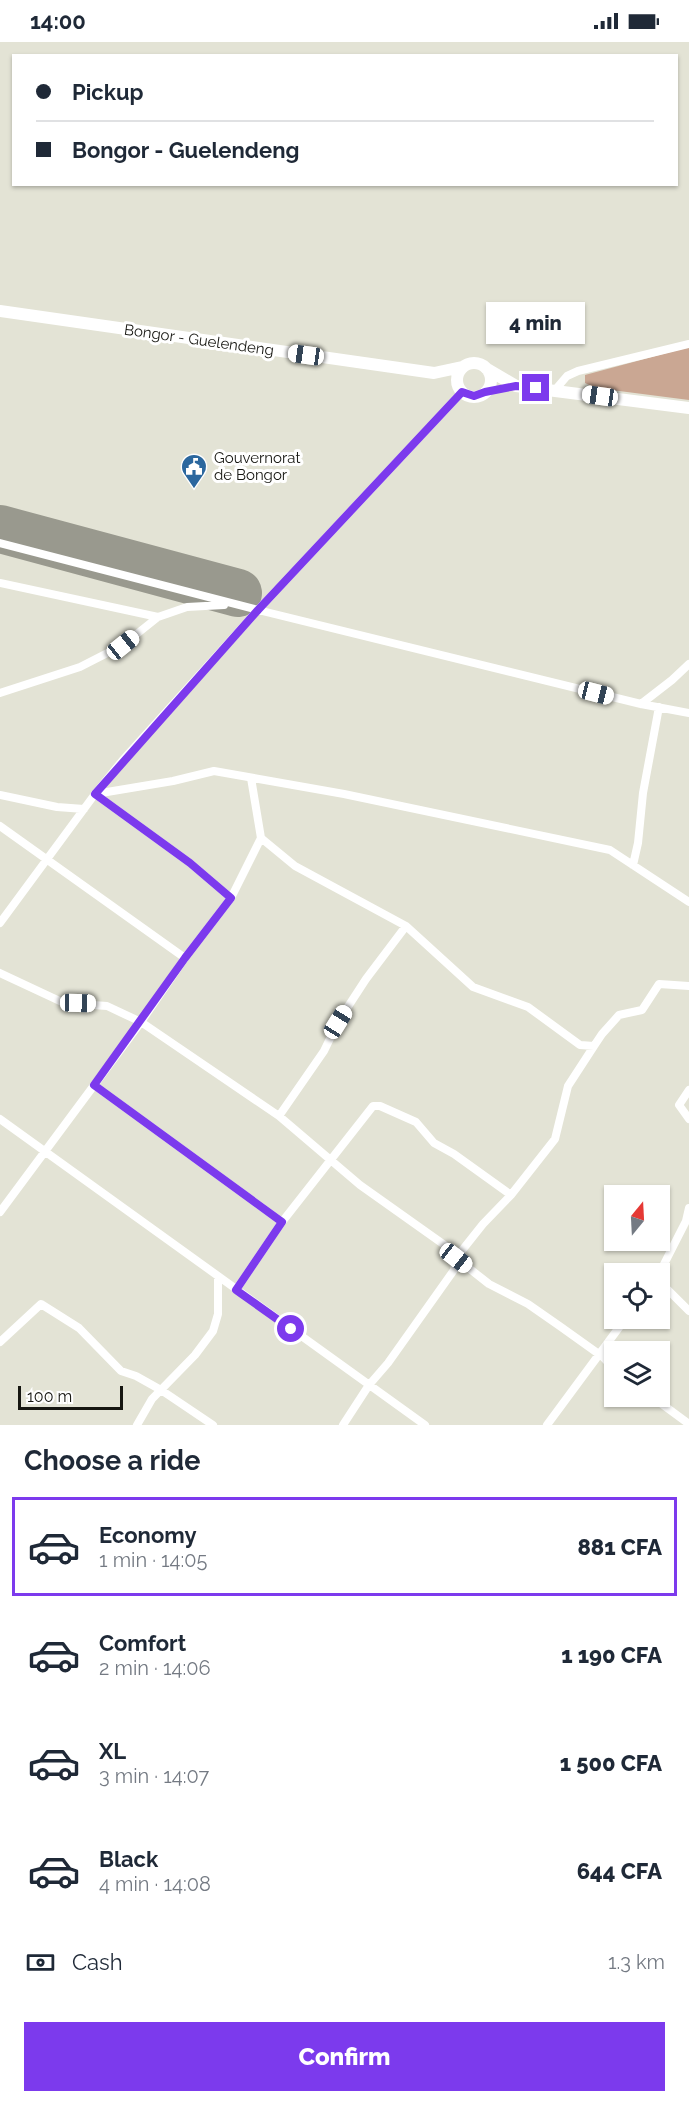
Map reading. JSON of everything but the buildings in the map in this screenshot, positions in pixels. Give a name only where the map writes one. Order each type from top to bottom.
[{"type":"highway","name":"Bongor - Guelendeng","points":[[0,311],[434,373],[462,367]]},
{"type":"highway","points":[[516,386],[481,365],[473,363],[462,367],[458,374],[460,389],[474,396],[516,386],[689,408]]},
{"type":"highway","points":[[485,392],[490,381],[487,369]]},
{"type":"highway","name":"Bongor - Guelendeng","points":[[434,373],[460,389]]},
{"type":"street","points":[[555,390],[567,376],[578,370],[689,344]]},
{"type":"street","points":[[0,922],[95,794],[258,610],[460,389]]},
{"type":"street","points":[[0,543],[258,610],[641,704],[689,713]]},
{"type":"street","points":[[0,583],[158,617]]},
{"type":"street","points":[[0,693],[80,667],[123,645],[158,617],[187,607],[218,604],[258,610]]},
{"type":"street","points":[[641,704],[689,664]]},
{"type":"street","points":[[633,865],[638,843],[643,793],[659,707]]},
{"type":"street","points":[[95,794],[173,781],[214,771],[344,794],[609,850],[689,902]]},
{"type":"street","points":[[0,1212],[231,898],[261,838],[251,778]]},
{"type":"street","points":[[95,794],[190,863],[231,898]]},
{"type":"street","points":[[0,795],[57,807],[84,809]]},
{"type":"street","points":[[0,826],[48,858],[185,958]]},
{"type":"street","points":[[261,838],[295,866],[406,926],[472,987],[528,1007],[580,1045],[594,1046]]},
{"type":"street","points":[[279,1116],[324,1051],[338,1022],[366,979],[406,926]]},
{"type":"street","points":[[0,973],[64,1003],[107,1006],[141,1022],[279,1116],[360,1185],[453,1251],[456,1258],[489,1284],[528,1304],[604,1359]]},
{"type":"street","points":[[343,1425],[369,1385],[388,1363],[454,1270],[456,1258],[483,1224],[512,1196],[555,1139],[568,1086],[602,1034],[619,1015],[642,1010],[659,984],[689,986]]},
{"type":"street","points":[[94,1085],[282,1222]]},
{"type":"street","points":[[689,1090],[679,1105],[689,1119]]},
{"type":"street","points":[[236,1290],[282,1222],[373,1106],[416,1122],[434,1143],[454,1154],[512,1196]]},
{"type":"street","points":[[0,1119],[425,1425]]},
{"type":"street","points":[[665,1263],[686,1221],[689,1208]]},
{"type":"street","points":[[137,1425],[152,1399],[195,1354],[213,1330],[218,1314],[218,1277]]},
{"type":"street","points":[[670,1292],[689,1311]]},
{"type":"street","points":[[0,1342],[41,1304],[80,1328],[121,1371],[136,1376],[161,1390],[213,1425]]},
{"type":"street","points":[[547,1425],[618,1329]]},
{"type":"street","points":[[666,1407],[689,1424]]},
{"type":"shaded area","points":[[689,347],[689,400],[596,388],[585,383],[585,375]]},
{"type":"runway","points":[[0,529],[238,593]]},
{"type":"place","name":"Gouvernorat de Bongor","points":[[194,490]]},
{"type":"route","points":[[291,1329],[236,1290],[282,1222],[94,1085],[231,898],[190,863],[95,794],[258,610],[462,392],[470,396],[478,396],[485,392],[516,386],[536,388]]}]
